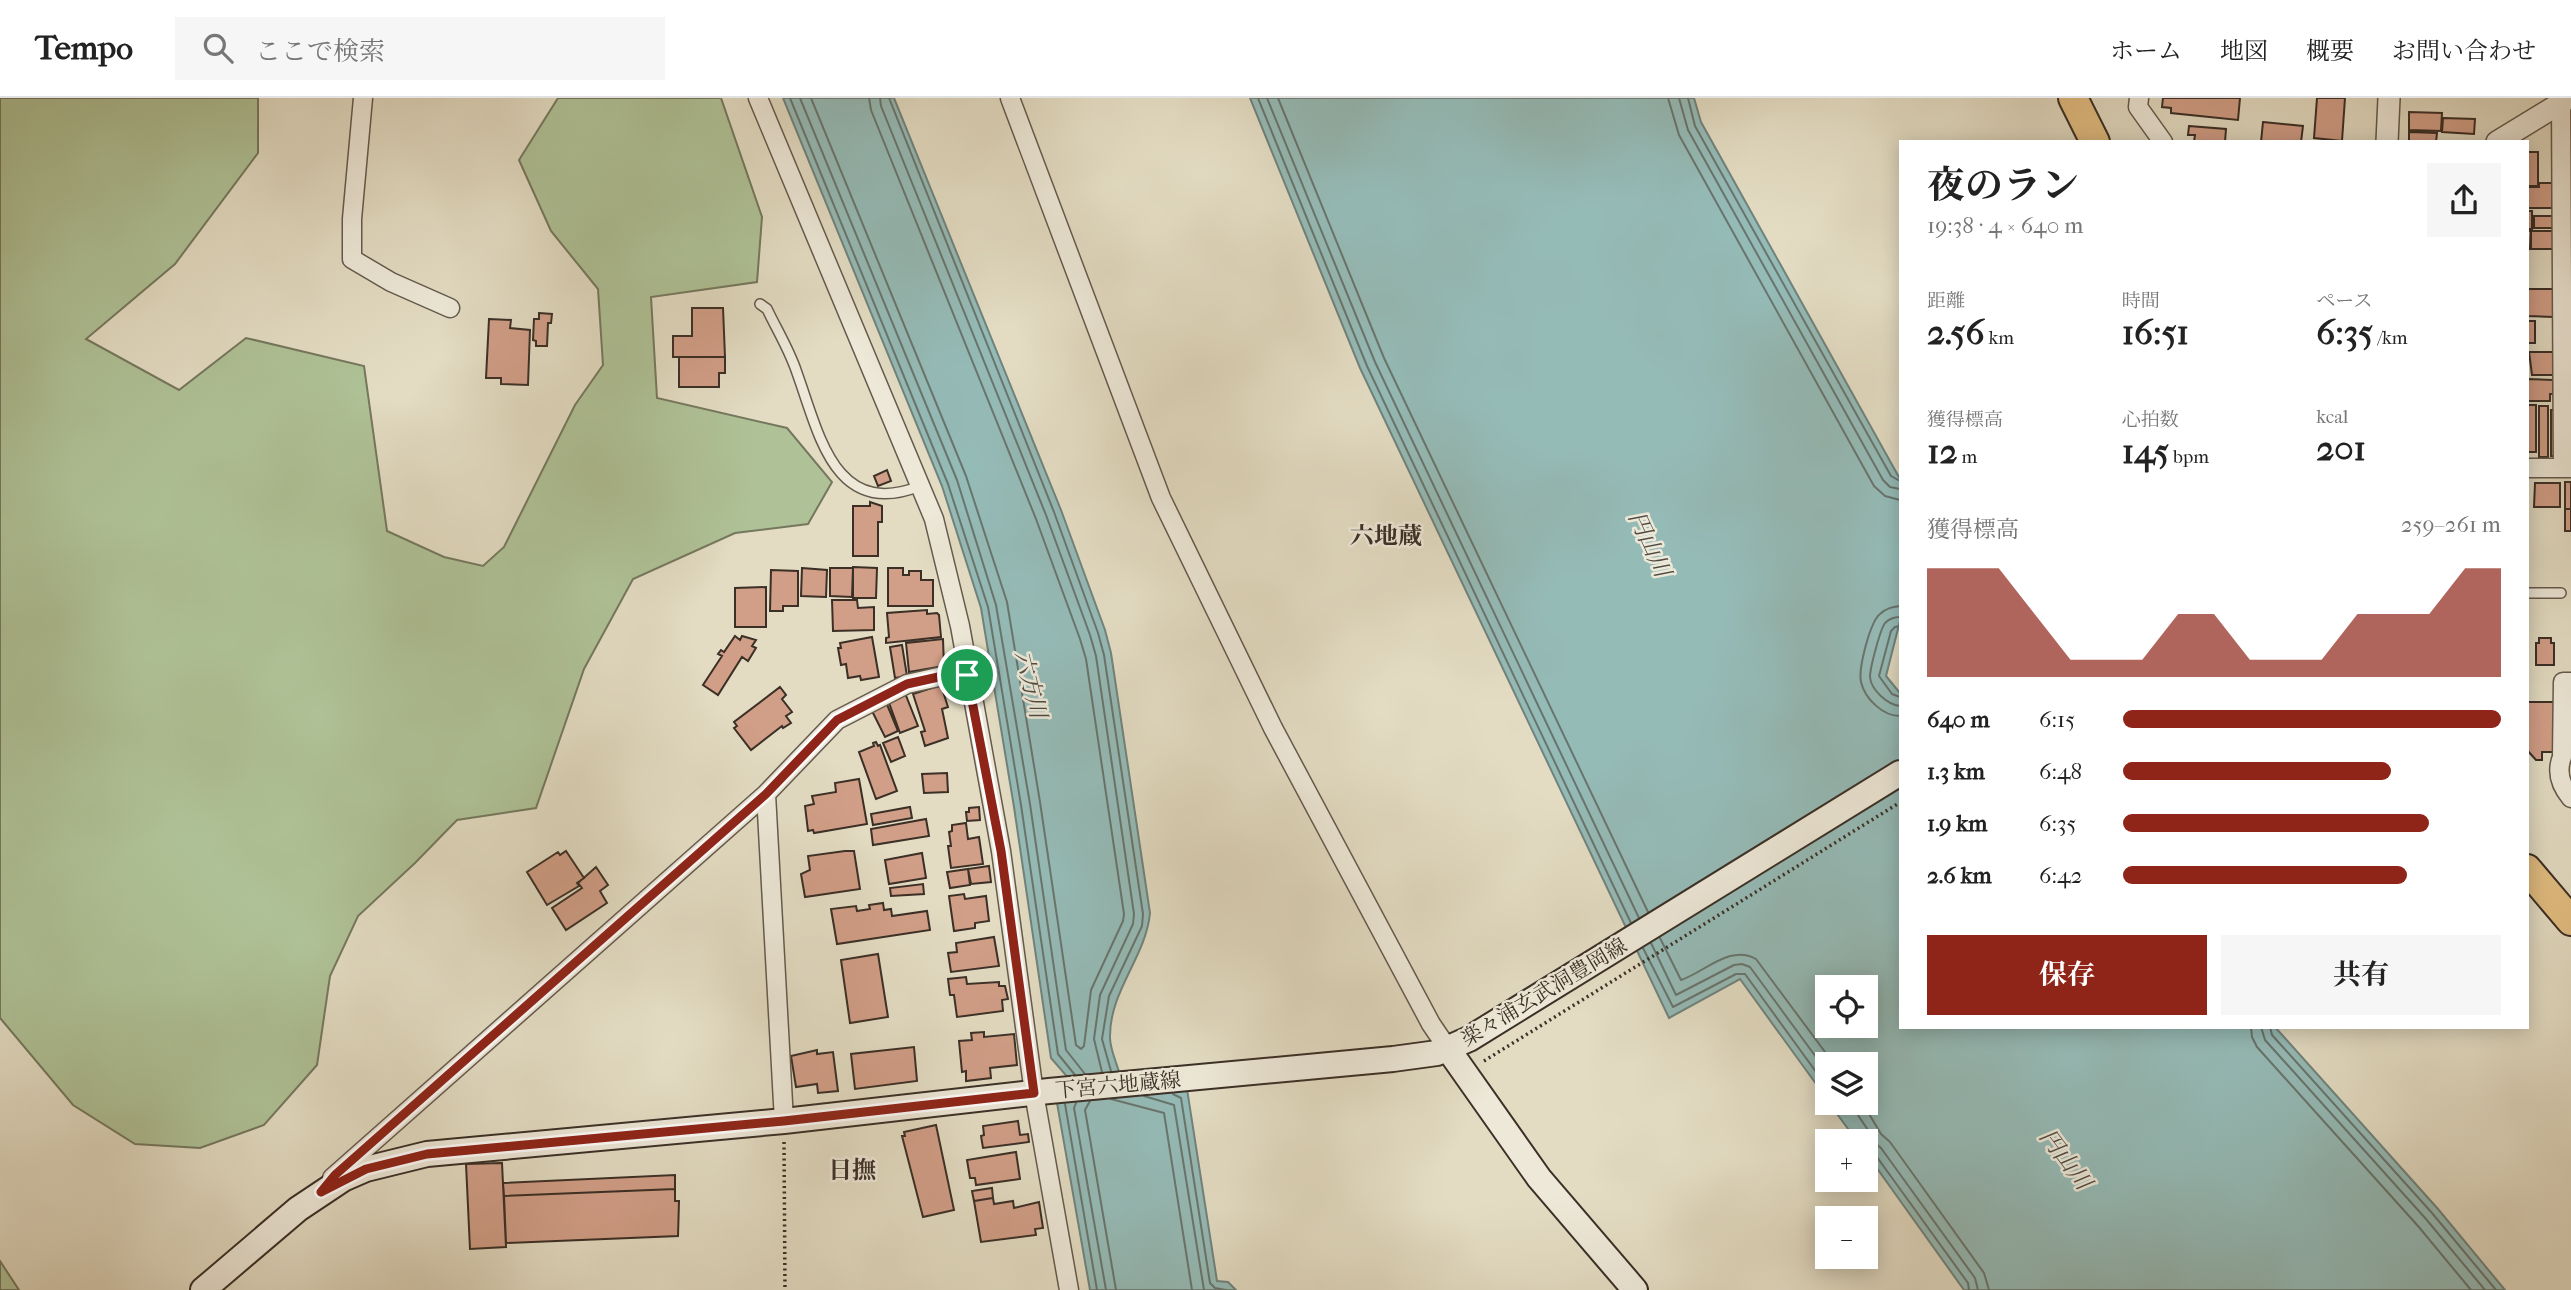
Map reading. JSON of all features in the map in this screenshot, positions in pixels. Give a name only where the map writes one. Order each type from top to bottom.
[{"type":"main road","points":[[2073,98],[2095,138]]},
{"type":"main road","name":"楽々浦玄武洞豊岡線","points":[[1635,1290],[1539,1178],[1458,1044],[1899,774]]},
{"type":"main road","points":[[2529,871],[2571,921]]},
{"type":"main road","name":"下宮六地蔵線","points":[[203,1290],[272,1229],[321,1192],[366,1169],[427,1154],[1406,1058],[1458,1044]]},
{"type":"street","points":[[363,98],[352,219],[352,258],[391,282],[450,308]]},
{"type":"street","points":[[758,98],[934,519],[960,626],[1001,851],[1042,1092],[1069,1290]]},
{"type":"street","points":[[1010,98],[1161,498],[1273,729],[1431,1024],[1458,1044]]},
{"type":"street","points":[[2387,140],[2389,98]]},
{"type":"street","points":[[2137,101],[2162,140]]},
{"type":"street","points":[[2500,140],[2566,101]]},
{"type":"street","points":[[2529,468],[2567,468],[2566,101]]},
{"type":"street","points":[[321,1192],[335,1175],[766,794],[837,720],[907,684],[952,674],[967,675]]},
{"type":"street","points":[[2571,682],[2563,682],[2562,757],[2559,764],[2561,787],[2571,798]]},
{"type":"street","points":[[766,794],[784,1121]]},
{"type":"lane","points":[[760,304],[767,309],[796,370],[820,441],[829,459],[845,479],[851,485],[889,495],[919,486]]},
{"type":"lane","points":[[2529,593],[2561,593]]},
{"type":"path","points":[[1484,1062],[1899,803]]},
{"type":"path","points":[[784,1121],[785,1290]]},
{"type":"green space","points":[[0,98],[258,98],[258,153],[175,264],[86,339],[179,390],[246,338],[364,366],[387,531],[444,557],[483,566],[504,547],[575,405],[603,365],[598,289],[551,231],[519,160],[558,98],[721,98],[762,217],[757,282],[651,297],[657,398],[787,428],[832,482],[808,524],[735,533],[633,579],[584,669],[536,808],[457,820],[358,916],[330,976],[317,1065],[264,1125],[200,1148],[135,1144],[73,1105],[0,1018]]},
{"type":"green space","points":[[0,1261],[19,1290],[0,1290]]},
{"type":"water","name":"六方川","points":[[783,98],[894,98],[1061,510],[1111,653],[1150,913],[1142,944],[1115,1005],[1111,1021],[1111,1047],[1120,1075],[1187,1089],[1217,1281],[1228,1282],[1236,1290],[1090,1290],[1057,1103],[1071,1081],[1051,1058],[981,608],[942,486]]},
{"type":"water","name":"円山川","points":[[1250,98],[1694,98],[1701,122],[1899,477],[1899,625],[1886,676],[1899,692],[1899,1029],[2277,1029],[2438,1209],[2505,1290],[1964,1290],[1878,1170],[1878,1129],[1848,1129],[1838,1115],[1878,1115],[1878,1052],[1815,1052],[1815,1082],[1740,979],[1669,1018],[1360,368]]},
{"type":"building","points":[[2163,98],[2240,98],[2238,120],[2171,113],[2171,108],[2162,107]]},
{"type":"building","points":[[2317,98],[2345,98],[2342,140],[2314,138]]},
{"type":"building","points":[[2409,112],[2442,113],[2441,131],[2409,130]]},
{"type":"building","points":[[2443,118],[2475,119],[2474,134],[2442,132]]},
{"type":"building","points":[[2263,122],[2303,126],[2301,140],[2261,140]]},
{"type":"building","points":[[2189,126],[2226,129],[2225,140],[2194,140],[2195,135],[2188,135]]},
{"type":"building","points":[[2409,132],[2437,133],[2436,140],[2409,140]]},
{"type":"building","points":[[2529,152],[2538,152],[2538,186],[2529,186]]},
{"type":"building","points":[[2539,183],[2552,183],[2552,208],[2529,208],[2529,187],[2539,187]]},
{"type":"building","points":[[2529,211],[2532,211],[2532,229],[2529,229]]},
{"type":"building","points":[[2534,216],[2553,216],[2553,228],[2534,228]]},
{"type":"building","points":[[2531,231],[2553,231],[2553,249],[2531,249]]},
{"type":"building","points":[[2529,289],[2553,289],[2553,317],[2529,316]]},
{"type":"building","points":[[692,308],[723,308],[725,357],[673,357],[673,336],[692,336]]},
{"type":"building","points":[[539,313],[552,314],[551,323],[548,323],[547,346],[536,346],[536,341],[533,340],[534,319],[539,319]]},
{"type":"building","points":[[489,319],[511,320],[510,328],[530,330],[528,385],[501,384],[501,378],[486,378]]},
{"type":"building","points":[[2529,321],[2535,321],[2535,343],[2529,343]]},
{"type":"building","points":[[2529,352],[2558,352],[2558,375],[2532,375]]},
{"type":"building","points":[[679,357],[725,357],[725,373],[719,373],[719,387],[679,387]]},
{"type":"building","points":[[2529,379],[2553,380],[2550,401],[2529,401]]},
{"type":"building","points":[[2529,405],[2536,405],[2536,452],[2529,452]]},
{"type":"building","points":[[2539,406],[2548,406],[2548,457],[2539,457]]},
{"type":"building","points":[[2551,410],[2557,410],[2558,456],[2551,456]]},
{"type":"building","points":[[887,470],[891,481],[878,486],[874,476]]},
{"type":"building","points":[[2565,482],[2571,482],[2571,509],[2565,509]]},
{"type":"building","points":[[2535,483],[2560,483],[2560,507],[2534,507]]},
{"type":"building","points":[[870,502],[882,506],[882,522],[878,522],[878,556],[853,556],[853,506],[870,506]]},
{"type":"building","points":[[2565,509],[2571,509],[2571,531],[2565,531]]},
{"type":"building","points":[[853,567],[877,568],[876,598],[853,598]]},
{"type":"building","points":[[802,568],[827,570],[826,597],[801,596]]},
{"type":"building","points":[[830,568],[853,568],[852,597],[830,596]]},
{"type":"building","points":[[888,568],[903,568],[903,575],[909,575],[909,571],[921,571],[921,580],[933,580],[933,606],[888,606]]},
{"type":"building","points":[[771,570],[798,571],[798,606],[783,606],[783,611],[770,611]]},
{"type":"building","points":[[766,587],[766,627],[735,627],[735,588]]},
{"type":"building","points":[[832,600],[857,600],[858,608],[874,607],[874,630],[833,631]]},
{"type":"building","points":[[927,610],[927,614],[939,615],[941,637],[886,643],[886,638],[889,637],[887,613]]},
{"type":"building","points":[[735,636],[740,640],[742,636],[756,640],[752,646],[756,648],[748,661],[742,657],[718,695],[703,685],[722,656],[718,654],[721,650],[724,652]]},
{"type":"building","points":[[872,637],[879,677],[861,680],[860,676],[848,678],[846,664],[841,665],[838,648],[841,648],[840,643]]},
{"type":"building","points":[[2539,638],[2551,638],[2551,643],[2554,643],[2554,665],[2536,665],[2536,643],[2539,643]]},
{"type":"building","points":[[943,639],[944,666],[909,672],[906,643]]},
{"type":"building","points":[[902,645],[907,676],[895,678],[890,647]]},
{"type":"building","points":[[941,685],[948,707],[942,709],[948,738],[925,746],[921,732],[925,731],[913,694]]},
{"type":"building","points":[[780,687],[786,695],[782,699],[792,712],[786,716],[791,723],[783,728],[782,726],[751,750],[734,728],[737,726],[734,722]]},
{"type":"building","points":[[905,693],[918,726],[900,733],[888,700]]},
{"type":"building","points":[[886,702],[898,731],[885,737],[871,709]]},
{"type":"building","points":[[2529,702],[2555,702],[2555,752],[2542,752],[2542,760],[2536,760],[2529,752]]},
{"type":"building","points":[[898,737],[905,756],[891,762],[883,743]]},
{"type":"building","points":[[873,743],[880,745],[897,791],[876,799],[859,752],[874,746]]},
{"type":"building","points":[[947,773],[948,792],[924,793],[922,774]]},
{"type":"building","points":[[859,779],[867,824],[814,833],[813,830],[808,831],[805,806],[814,804],[812,796],[836,792],[835,783]]},
{"type":"building","points":[[910,807],[912,818],[873,825],[871,814]]},
{"type":"building","points":[[979,807],[980,820],[967,821],[966,812],[969,812],[969,808]]},
{"type":"building","points":[[926,819],[929,836],[873,845],[871,829]]},
{"type":"building","points":[[966,823],[968,839],[979,837],[983,864],[951,868],[949,832],[952,831],[952,825]]},
{"type":"building","points":[[566,851],[584,878],[577,883],[579,886],[547,905],[527,872],[558,852],[560,855]]},
{"type":"building","points":[[854,851],[860,889],[805,897],[801,874],[810,870],[808,856]]},
{"type":"building","points":[[922,853],[926,878],[889,884],[885,860]]},
{"type":"building","points":[[989,866],[991,882],[971,884],[968,869]]},
{"type":"building","points":[[596,867],[608,885],[600,891],[607,903],[566,930],[552,908],[582,888],[578,883]]},
{"type":"building","points":[[968,869],[970,885],[950,888],[947,872]]},
{"type":"building","points":[[923,884],[924,894],[891,896],[890,888]]},
{"type":"building","points":[[964,894],[965,899],[986,896],[989,921],[975,923],[975,928],[954,931],[949,896]]},
{"type":"building","points":[[883,903],[884,910],[891,909],[892,916],[927,911],[930,930],[837,944],[831,909],[856,906],[857,911],[870,909],[869,905]]},
{"type":"building","points":[[994,937],[999,966],[951,972],[948,953],[957,952],[956,943]]},
{"type":"building","points":[[878,954],[888,1017],[850,1023],[841,960]]},
{"type":"building","points":[[966,977],[967,984],[999,982],[999,986],[1005,986],[1008,999],[1002,1000],[1003,1011],[957,1017],[954,995],[950,995],[948,979]]},
{"type":"building","points":[[984,1032],[984,1037],[1014,1034],[1017,1065],[990,1068],[991,1078],[966,1081],[966,1071],[962,1072],[959,1041],[972,1040],[971,1033]]},
{"type":"building","points":[[914,1047],[917,1081],[855,1089],[851,1054]]},
{"type":"building","points":[[817,1050],[817,1054],[833,1052],[838,1091],[818,1093],[817,1084],[796,1087],[791,1056]]},
{"type":"building","points":[[1018,1121],[1020,1135],[1028,1134],[1029,1142],[983,1148],[983,1126]]},
{"type":"building","points":[[936,1125],[954,1210],[923,1217],[902,1136],[905,1136],[904,1132]]},
{"type":"building","points":[[1016,1152],[1020,1179],[976,1185],[975,1178],[970,1178],[967,1160]]},
{"type":"building","points":[[502,1163],[506,1247],[470,1249],[466,1164]]},
{"type":"building","points":[[675,1175],[675,1189],[504,1196],[503,1183]]},
{"type":"building","points":[[992,1188],[993,1198],[974,1201],[972,1191]]},
{"type":"building","points":[[675,1189],[675,1201],[679,1201],[678,1236],[506,1243],[504,1196]]},
{"type":"building","points":[[993,1198],[994,1204],[1013,1201],[1014,1208],[1039,1202],[1043,1228],[1035,1229],[1036,1235],[981,1242],[974,1201]]},
{"type":"district","name":"六地蔵","points":[[1386,536]]},
{"type":"district","name":"日撫","points":[[852,1170]]},
{"type":"route","points":[[952,674],[967,675],[1001,851],[1034,1093],[784,1121],[427,1154],[366,1169],[321,1192],[335,1175],[766,794],[837,720],[907,684],[952,674]]}]
